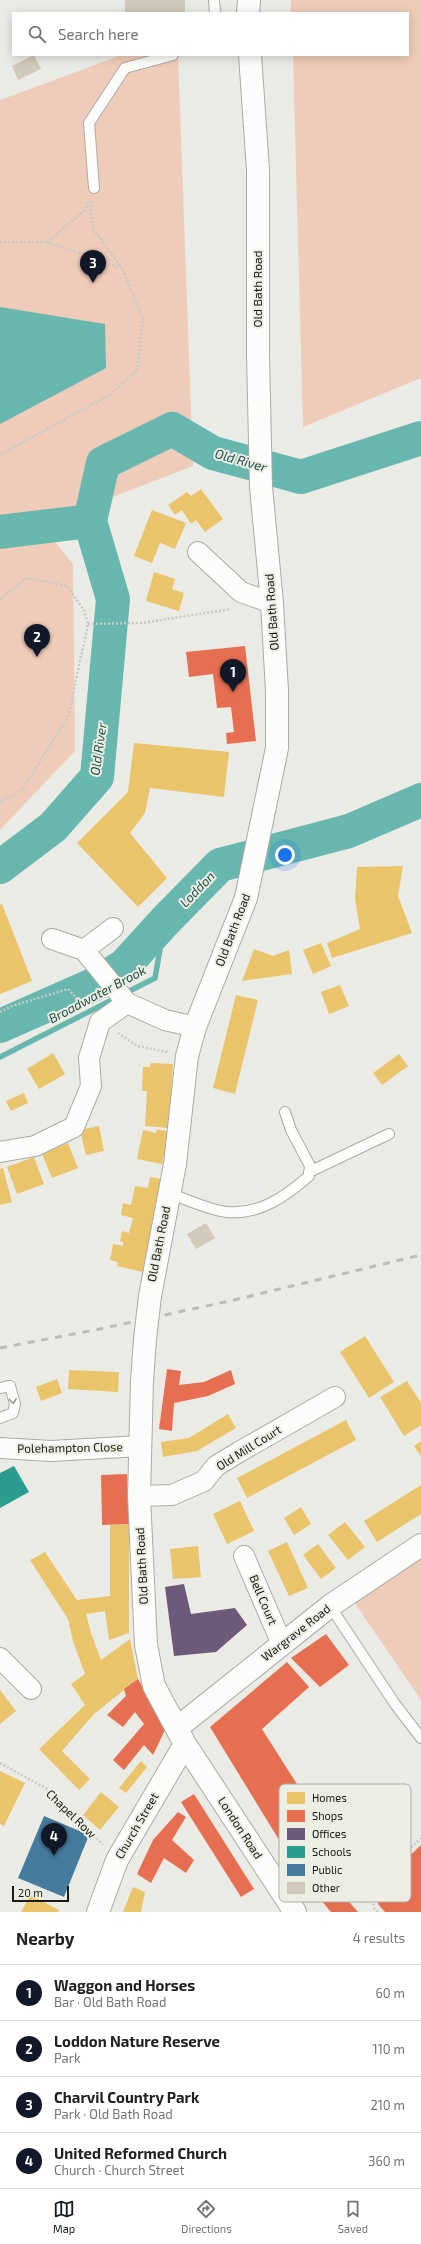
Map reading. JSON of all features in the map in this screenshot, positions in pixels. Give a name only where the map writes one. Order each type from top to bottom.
[{"type":"main road","points":[[248,0],[248,12]]},
{"type":"main road","name":"Old Bath Road","points":[[180,1736],[154,1686],[146,1645],[139,1496],[142,1381],[145,1339],[150,1296],[175,1164],[187,1056],[195,1027],[246,898],[277,748],[272,603],[261,487],[258,356],[258,170],[250,56]]},
{"type":"main road","name":"Wargrave Road","points":[[180,1736],[282,1644],[330,1606],[421,1545]]},
{"type":"main road","name":"Church Street","points":[[98,1912],[117,1860],[180,1736]]},
{"type":"main road","name":"London Road","points":[[180,1736],[279,1888]]},
{"type":"main road","name":"London Road","points":[[288,1902],[295,1912]]},
{"type":"street","points":[[198,552],[241,592],[272,603]]},
{"type":"street","points":[[88,955],[113,928]]},
{"type":"street","points":[[52,939],[88,955],[125,1001],[165,1020],[195,1027]]},
{"type":"street","points":[[0,1152],[35,1146],[74,1127],[91,1086],[89,1058],[100,1022],[125,1001]]},
{"type":"street","name":"Old Mill Court","points":[[139,1496],[172,1495],[204,1481],[216,1466],[336,1397]]},
{"type":"street","name":"Polehampton Close","points":[[0,1448],[51,1450],[141,1446]]},
{"type":"street","name":"Bell Court","points":[[244,1556],[282,1644]]},
{"type":"street","points":[[0,1658],[30,1689]]},
{"type":"lane","points":[[214,0],[215,12]]},
{"type":"lane","points":[[94,188],[89,123],[125,68],[169,56]]},
{"type":"lane","points":[[169,1193],[227,1212],[260,1209],[292,1190],[309,1176],[310,1166],[291,1130],[285,1112]]},
{"type":"lane","points":[[309,1172],[389,1134]]},
{"type":"lane","points":[[0,1388],[10,1386],[15,1404],[13,1413],[0,1418]]},
{"type":"lane","points":[[330,1606],[421,1738]]},
{"type":"path","points":[[47,242],[85,210],[94,188]]},
{"type":"path","points":[[0,455],[111,394],[137,370],[142,319],[122,268],[93,229],[90,212],[94,188]]},
{"type":"path","points":[[0,242],[47,242],[122,268]]},
{"type":"path","points":[[0,599],[27,578],[67,586],[84,610],[88,624],[68,717],[22,790],[0,802]]},
{"type":"path","points":[[88,624],[142,623],[234,609]]},
{"type":"path","name":"Chapel Row","points":[[0,1763],[53,1792],[117,1860]]},
{"type":"path","points":[[411,1847],[421,1838]]},
{"type":"path","points":[[373,1902],[374,1908],[378,1912]]},
{"type":"shaded area","points":[[291,0],[421,0],[421,378],[303,427],[293,56],[409,56],[409,12],[291,12]]},
{"type":"shaded area","points":[[119,56],[178,56],[193,466],[79,510],[0,516],[0,100]]},
{"type":"shaded area","points":[[51,537],[73,564],[75,751],[0,830],[0,549]]},
{"type":"shaded area","points":[[421,1555],[421,1700],[354,1602]]},
{"type":"water","points":[[0,307],[105,324],[106,368],[0,424]]},
{"type":"building: Homes","points":[[201,489],[223,519],[205,532],[196,520],[191,524],[182,510],[175,515],[168,505],[187,492],[191,496]]},
{"type":"building: Homes","points":[[152,510],[186,523],[175,549],[160,543],[152,563],[134,556]]},
{"type":"building: Homes","points":[[154,572],[175,579],[172,589],[184,593],[179,611],[146,601]]},
{"type":"building: Homes","points":[[134,743],[229,752],[224,797],[150,788],[145,813],[130,833],[167,878],[138,907],[77,843],[128,792]]},
{"type":"building: Homes","points":[[403,866],[398,896],[412,933],[332,958],[327,943],[360,929],[355,899],[357,867]]},
{"type":"building: Homes","points":[[2,904],[32,981],[0,994],[0,905]]},
{"type":"building: Homes","points":[[321,943],[331,966],[313,974],[303,950]]},
{"type":"building: Homes","points":[[254,949],[273,956],[289,950],[292,974],[242,981]]},
{"type":"building: Homes","points":[[340,985],[349,1006],[329,1014],[321,992]]},
{"type":"building: Homes","points":[[236,995],[258,1000],[235,1094],[213,1088]]},
{"type":"building: Homes","points":[[53,1053],[65,1074],[39,1089],[27,1069]]},
{"type":"building: Homes","points":[[399,1054],[408,1066],[382,1085],[373,1073]]},
{"type":"building: Homes","points":[[151,1063],[173,1064],[169,1128],[145,1126],[147,1091],[142,1091],[143,1067],[150,1067]]},
{"type":"building: Homes","points":[[24,1093],[28,1103],[11,1111],[6,1101]]},
{"type":"building: Homes","points":[[99,1126],[104,1151],[86,1155],[80,1130]]},
{"type":"building: Homes","points":[[157,1129],[170,1132],[162,1164],[137,1159],[143,1130],[156,1133]]},
{"type":"building: Homes","points":[[68,1143],[78,1168],[52,1178],[42,1154]]},
{"type":"building: Homes","points":[[34,1157],[44,1184],[17,1194],[7,1167]]},
{"type":"building: Homes","points":[[3,1168],[12,1202],[0,1205],[0,1169]]},
{"type":"building: Homes","points":[[150,1177],[162,1179],[143,1272],[117,1266],[118,1262],[110,1260],[113,1244],[123,1246],[123,1242],[120,1241],[122,1231],[129,1233],[133,1218],[121,1215],[123,1203],[131,1205],[135,1186],[148,1188]]},
{"type":"building: Homes","points":[[365,1336],[394,1382],[369,1398],[340,1352]]},
{"type":"building: Homes","points":[[69,1370],[119,1372],[118,1392],[68,1389]]},
{"type":"building: Homes","points":[[57,1379],[62,1393],[41,1401],[36,1387]]},
{"type":"building: Homes","points":[[407,1381],[421,1403],[421,1425],[404,1436],[380,1397]]},
{"type":"building: Homes","points":[[228,1414],[236,1428],[197,1451],[163,1457],[161,1442],[189,1438]]},
{"type":"building: Homes","points":[[346,1420],[356,1440],[247,1498],[237,1478]]},
{"type":"building: Homes","points":[[421,1441],[421,1456],[414,1446]]},
{"type":"building: Homes","points":[[421,1485],[421,1514],[377,1542],[364,1521]]},
{"type":"building: Homes","points":[[240,1501],[254,1531],[227,1544],[213,1514]]},
{"type":"building: Homes","points":[[301,1507],[311,1524],[294,1535],[284,1518]]},
{"type":"building: Homes","points":[[345,1522],[365,1547],[348,1560],[328,1535]]},
{"type":"building: Homes","points":[[129,1524],[129,1633],[109,1640],[105,1611],[86,1614],[101,1660],[130,1639],[138,1679],[94,1714],[62,1751],[90,1779],[79,1790],[39,1749],[85,1705],[71,1684],[85,1674],[73,1641],[68,1619],[30,1560],[45,1552],[77,1600],[110,1596],[110,1525]]},
{"type":"building: Homes","points":[[287,1542],[308,1588],[289,1596],[268,1551]]},
{"type":"building: Homes","points":[[318,1544],[336,1568],[321,1579],[303,1555]]},
{"type":"building: Homes","points":[[198,1546],[201,1577],[173,1579],[170,1549]]},
{"type":"building: Homes","points":[[0,1690],[16,1711],[0,1724]]},
{"type":"building: Homes","points":[[141,1761],[147,1767],[126,1793],[119,1788]]},
{"type":"building: Homes","points":[[0,1771],[25,1783],[4,1826],[0,1824]]},
{"type":"building: Homes","points":[[101,1792],[119,1807],[100,1830],[83,1815]]},
{"type":"building: Homes","points":[[133,1887],[145,1892],[141,1912],[123,1912]]},
{"type":"building: Homes","points":[[30,1895],[59,1910],[58,1912],[21,1912]]},
{"type":"building: Shops","points":[[245,646],[256,741],[227,744],[226,733],[234,732],[231,707],[217,708],[213,674],[189,677],[186,652]]},
{"type":"building: Shops","points":[[167,1369],[181,1371],[179,1385],[204,1382],[231,1370],[235,1384],[208,1396],[174,1403],[172,1431],[159,1429]]},
{"type":"building: Shops","points":[[127,1474],[129,1524],[102,1525],[101,1475]]},
{"type":"building: Shops","points":[[326,1634],[349,1665],[320,1687],[291,1658]]},
{"type":"building: Shops","points":[[287,1662],[309,1687],[262,1729],[297,1784],[279,1784],[279,1840],[210,1727]]},
{"type":"building: Shops","points":[[138,1679],[166,1728],[153,1755],[144,1745],[124,1770],[113,1760],[144,1724],[135,1712],[123,1727],[107,1715],[126,1696],[124,1689]]},
{"type":"building: Shops","points":[[194,1794],[254,1889],[241,1897],[181,1802]]},
{"type":"building: Shops","points":[[178,1812],[186,1817],[172,1840],[194,1860],[186,1873],[164,1858],[151,1883],[137,1874],[153,1840]]},
{"type":"building: Shops","points":[[421,1845],[421,1912],[385,1912],[378,1902],[411,1902],[411,1855]]},
{"type":"building: Shops","points":[[323,1902],[349,1902],[358,1912],[331,1912]]},
{"type":"building: Offices","points":[[184,1584],[191,1614],[235,1608],[247,1625],[216,1652],[174,1656],[165,1587]]},
{"type":"building: Schools","points":[[14,1466],[29,1492],[0,1508],[0,1473]]},
{"type":"building: Public","points":[[44,1816],[89,1835],[64,1897],[18,1878]]},
{"type":"building: Other","points":[[125,0],[185,0],[185,12],[125,12]]},
{"type":"building: Other","points":[[34,56],[41,69],[18,80],[12,66]]},
{"type":"building: Other","points":[[206,1223],[215,1238],[196,1249],[187,1234]]},
{"type":"waterway","name":"Old River","points":[[0,867],[53,827],[97,777],[113,599],[90,521],[103,463],[172,429],[213,453],[301,477],[421,438]]},
{"type":"waterway","name":"Old River","points":[[0,532],[90,521]]},
{"type":"waterway","name":"Loddon","points":[[0,1026],[95,984],[125,965],[165,921],[220,865],[349,831],[421,800]]},
{"type":"waterway","name":"Broadwater Brook","points":[[0,1057],[155,978],[165,921]]},
{"type":"railway","points":[[0,1348],[100,1329],[234,1300],[421,1255]]},
{"type":"place","name":"Charvil Country Park","points":[[93,283]]},
{"type":"place","name":"Loddon Nature Reserve","points":[[37,657]]},
{"type":"place","name":"Waggon and Horses","points":[[233,692]]},
{"type":"place","name":"United Reformed Church","points":[[54,1856]]}]
